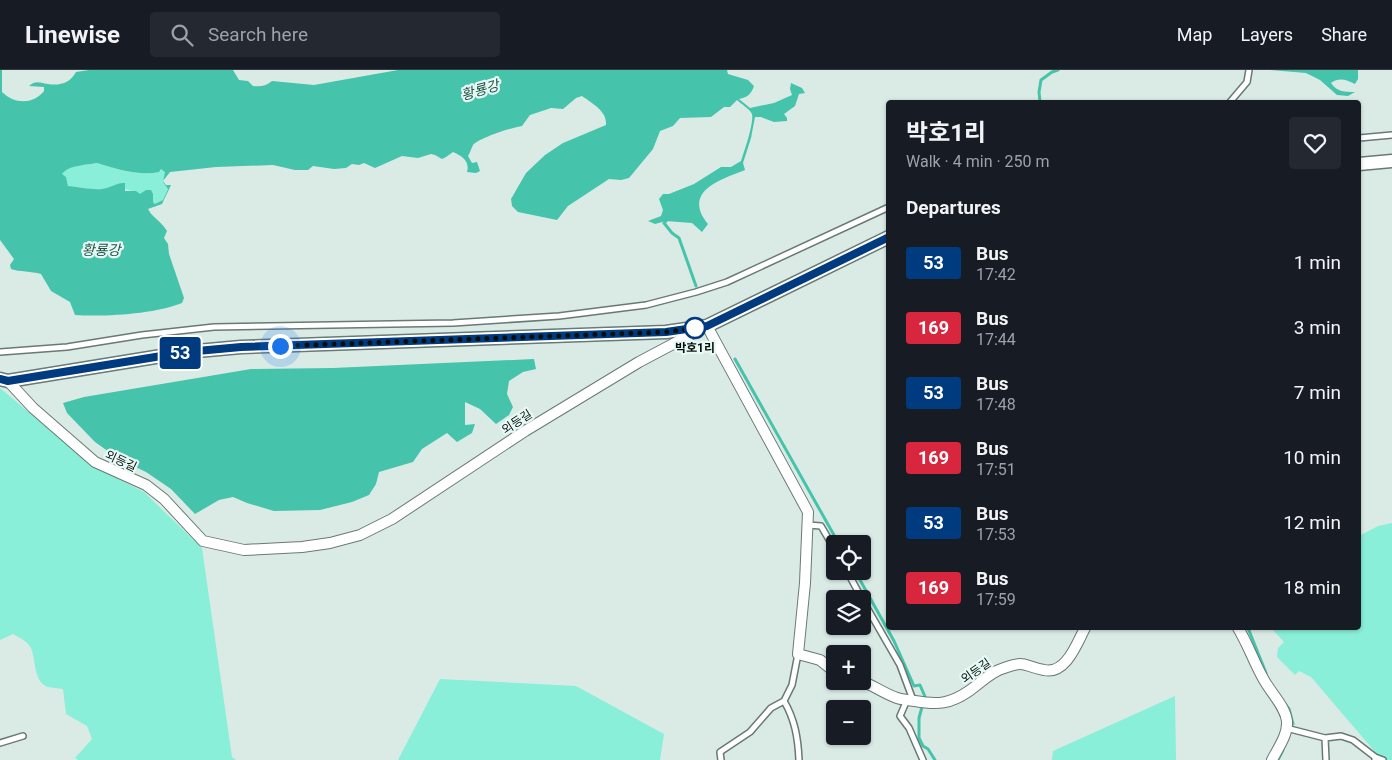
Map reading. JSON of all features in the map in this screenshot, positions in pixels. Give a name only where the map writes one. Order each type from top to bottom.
[{"type":"street","points":[[1361,164],[1392,161]]},
{"type":"street","points":[[4,380],[186,352],[241,347],[666,332],[707,326],[886,238]]},
{"type":"street","points":[[707,326],[808,512],[805,583],[798,654],[820,660],[826,665]]},
{"type":"street","name":"외등길","points":[[4,380],[40,415],[95,462],[146,486],[164,499],[203,541],[244,550],[302,547],[330,543],[360,535],[392,519],[533,426],[639,362],[707,326]]},
{"type":"street","name":"외등길","points":[[871,686],[896,698],[929,704],[947,702],[970,690],[986,676],[1001,668],[1020,663],[1043,670],[1052,671],[1059,668],[1066,661],[1084,630]]},
{"type":"street","points":[[1239,630],[1249,646],[1264,679],[1283,710],[1287,721],[1285,736],[1272,760]]},
{"type":"lane","points":[[1232,100],[1247,82],[1249,70]]},
{"type":"lane","points":[[1361,138],[1392,135]]},
{"type":"lane","points":[[0,352],[66,347],[142,335],[214,327],[453,323],[600,312],[646,305],[727,282],[886,208]]},
{"type":"lane","points":[[808,524],[822,526],[827,535]]},
{"type":"lane","points":[[871,615],[900,665],[910,700],[900,716],[909,728],[923,760]]},
{"type":"lane","points":[[721,760],[720,752],[750,732],[770,708],[784,701],[792,685],[798,654]]},
{"type":"lane","points":[[784,701],[792,716],[799,760]]},
{"type":"lane","points":[[1286,728],[1325,738],[1341,736],[1353,740],[1375,759],[1383,760]]},
{"type":"lane","points":[[0,743],[24,736]]},
{"type":"lane","points":[[1325,738],[1326,760]]},
{"type":"shaded area","points":[[97,163],[120,170],[136,172],[151,173],[159,172],[161,169],[166,172],[163,182],[168,189],[163,200],[155,204],[153,202],[153,194],[146,190],[140,195],[126,190],[68,186],[66,177],[61,174],[73,167]]},
{"type":"shaded area","points":[[0,388],[93,466],[144,492],[202,548],[232,757],[236,760],[78,760],[75,758],[92,739],[87,726],[66,714],[63,689],[48,687],[43,684],[37,675],[31,648],[25,642],[13,634],[0,640]]},
{"type":"shaded area","points":[[1392,523],[1392,760],[1382,760],[1311,677],[1299,671],[1295,675],[1277,657],[1278,648],[1284,642],[1273,630],[1361,630],[1361,535],[1378,526]]},
{"type":"shaded area","points":[[440,679],[576,686],[664,734],[660,760],[398,760]]},
{"type":"shaded area","points":[[1175,696],[1176,760],[1052,760],[1053,751]]},
{"type":"water","name":"황룡강","points":[[0,70],[2,70],[2,92],[18,101],[29,101],[40,96],[44,91],[44,87],[29,86],[34,83],[61,84],[71,79],[76,72],[89,70],[233,70],[239,80],[248,81],[253,86],[258,86],[272,81],[314,85],[398,70],[727,70],[728,74],[748,80],[754,86],[752,92],[739,99],[750,108],[774,103],[792,95],[791,83],[802,88],[805,93],[799,94],[795,106],[784,114],[787,121],[774,122],[761,117],[755,117],[743,163],[745,170],[715,183],[701,195],[699,203],[701,213],[708,224],[702,232],[692,223],[666,221],[655,224],[648,221],[661,216],[663,210],[659,199],[663,194],[669,194],[694,184],[721,167],[731,167],[741,161],[750,130],[752,114],[737,100],[730,107],[724,107],[711,117],[680,118],[673,126],[660,131],[653,149],[629,178],[621,180],[609,179],[568,206],[557,220],[518,212],[512,206],[511,199],[526,173],[545,155],[563,143],[606,125],[602,112],[582,96],[576,98],[563,109],[551,108],[530,115],[522,126],[496,133],[476,142],[468,156],[472,163],[477,162],[480,171],[476,173],[467,172],[468,168],[464,159],[453,152],[442,159],[431,154],[418,158],[402,156],[375,168],[364,163],[334,169],[313,166],[308,170],[295,170],[273,165],[216,167],[170,172],[163,181],[166,185],[171,185],[162,204],[148,209],[167,231],[164,238],[168,244],[169,254],[184,298],[182,303],[171,307],[130,314],[75,315],[70,302],[51,291],[41,274],[11,269],[10,265],[14,259],[0,240]],"holes":[[[97,163],[120,170],[136,172],[151,173],[159,172],[161,169],[165,172],[163,182],[168,189],[163,200],[155,204],[151,190],[146,190],[140,194],[136,191],[125,191],[125,183],[102,189],[68,186],[66,177],[62,174],[78,166]]]},
{"type":"water","points":[[1270,70],[1358,70],[1358,79],[1355,84],[1346,80],[1331,83],[1339,90],[1355,92],[1348,96],[1337,95],[1320,80],[1306,73]]},
{"type":"water","points":[[534,359],[536,369],[523,372],[509,381],[507,394],[513,407],[509,415],[496,424],[480,409],[465,402],[465,425],[475,424],[472,433],[457,442],[447,433],[422,449],[413,462],[379,472],[376,484],[369,495],[352,502],[320,510],[274,511],[233,497],[219,500],[195,514],[171,489],[146,472],[119,459],[95,442],[67,413],[63,403],[84,397],[251,369],[333,368]]},
{"type":"waterway","points":[[1040,100],[1041,80],[1058,70]]},
{"type":"waterway","points":[[669,218],[664,223],[679,238],[696,286]]},
{"type":"waterway","points":[[735,359],[834,535]]},
{"type":"waterway","points":[[860,580],[886,627]]},
{"type":"waterway","points":[[888,630],[914,686],[920,685],[926,699]]},
{"type":"waterway","points":[[1249,630],[1266,673]]},
{"type":"waterway","points":[[1285,704],[1289,709],[1293,724]]},
{"type":"waterway","points":[[922,707],[919,718],[919,738],[935,760]]},
{"type":"waterway","points":[[1278,760],[1283,750]]},
{"type":"bus line","name":"53","points":[[0,379],[8,381],[186,352],[241,347],[666,332],[707,326],[886,238]]},
{"type":"place","name":"박호1리","points":[[695,328]]},
{"type":"route","points":[[280,346],[666,332],[695,328]]}]
